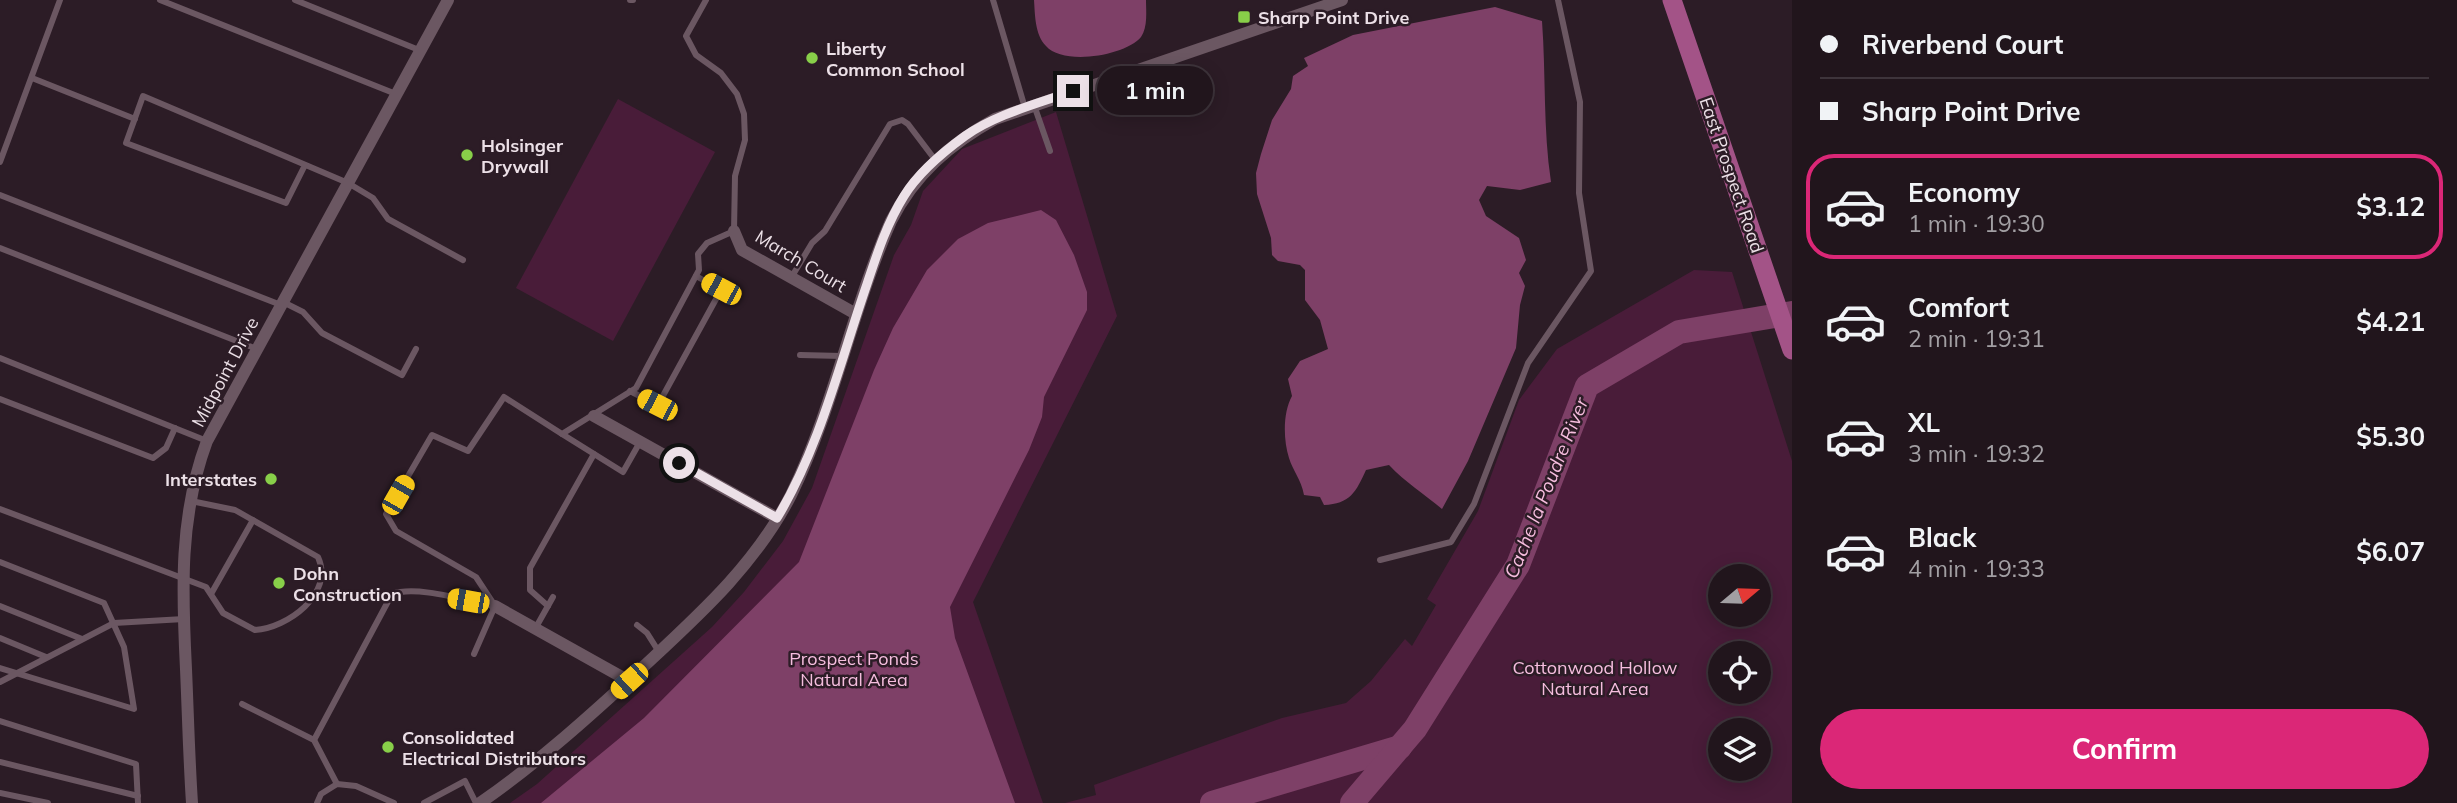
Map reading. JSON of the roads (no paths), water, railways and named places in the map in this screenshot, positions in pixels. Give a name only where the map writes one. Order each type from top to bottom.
[{"type":"main road","name":"East Prospect Road","points":[[1672,0],[1792,350]]},
{"type":"street","name":"Midpoint Drive","points":[[192,803],[182,580],[197,469],[207,441],[448,0]]},
{"type":"street","points":[[478,803],[532,767],[629,681],[710,606],[754,554],[790,496],[814,440],[880,247],[900,203],[919,177],[936,160],[967,135],[995,119],[1342,0]]},
{"type":"street","name":"March Court","points":[[734,231],[742,250],[856,314]]},
{"type":"street","points":[[594,416],[777,518]]},
{"type":"street","points":[[495,606],[629,681]]},
{"type":"lane","points":[[0,162],[60,0]]},
{"type":"lane","points":[[160,0],[396,94]]},
{"type":"lane","points":[[295,0],[419,50]]},
{"type":"lane","points":[[562,434],[636,388],[699,270],[698,254],[706,243],[734,231],[735,176],[745,140],[744,114],[737,94],[720,73],[696,55],[686,36],[706,0]]},
{"type":"lane","points":[[993,0],[1030,107],[1050,151]]},
{"type":"lane","points":[[1380,560],[1451,541],[1474,504],[1528,363],[1591,271],[1579,192],[1580,102],[1558,0]]},
{"type":"lane","points":[[32,78],[135,119]]},
{"type":"lane","points":[[305,165],[286,203],[126,143],[143,96],[348,183],[373,198],[388,219],[463,260]]},
{"type":"lane","points":[[791,278],[812,243],[825,231],[890,124],[902,120],[908,124],[936,160]]},
{"type":"lane","points":[[0,195],[303,312],[322,333],[402,375],[416,349]]},
{"type":"lane","points":[[0,248],[257,349]]},
{"type":"lane","points":[[631,391],[657,405],[659,402],[721,289],[695,276]]},
{"type":"lane","points":[[800,355],[842,355]]},
{"type":"lane","points":[[0,358],[207,441]]},
{"type":"lane","points":[[495,606],[476,577],[396,531],[386,514],[432,435],[468,451],[504,397],[623,472],[640,442]]},
{"type":"lane","points":[[0,399],[153,457],[166,448],[175,428]]},
{"type":"lane","points":[[548,606],[530,590],[530,568],[594,454]]},
{"type":"lane","points":[[0,509],[206,587],[223,613],[255,630],[274,626],[304,610],[321,579],[322,566],[318,557],[253,520],[218,505],[191,501]]},
{"type":"lane","points":[[211,594],[253,520]]},
{"type":"lane","points":[[0,562],[104,603],[124,647],[134,709],[0,667]]},
{"type":"lane","points":[[314,740],[391,594],[402,590],[495,606]]},
{"type":"lane","points":[[535,629],[553,597]]},
{"type":"lane","points":[[0,606],[82,639]]},
{"type":"lane","points":[[474,654],[495,606]]},
{"type":"lane","points":[[0,682],[114,623],[184,619]]},
{"type":"lane","points":[[637,625],[647,633],[659,652]]},
{"type":"lane","points":[[0,638],[46,657]]},
{"type":"lane","points":[[242,705],[314,740],[337,784]]},
{"type":"lane","points":[[0,721],[136,764],[138,800],[0,762]]},
{"type":"lane","points":[[424,803],[465,781],[478,803]]},
{"type":"lane","points":[[317,803],[321,794],[337,784],[356,786],[394,803]]},
{"type":"lane","points":[[0,793],[48,803]]},
{"type":"waterway","name":"Cache la Poudre River","points":[[1352,803],[1415,729],[1518,565],[1587,386],[1679,332],[1792,313]]},
{"type":"waterway","points":[[1212,803],[1400,747]]},
{"type":"place","name":"Sharp Point Drive","points":[[1244,17]]},
{"type":"place","name":"Liberty Common School","points":[[812,58]]},
{"type":"place","name":"Holsinger Drywall","points":[[467,155]]},
{"type":"place","name":"Interstates","points":[[271,479]]},
{"type":"place","name":"Dohn Construction","points":[[279,583]]},
{"type":"place","name":"Consolidated Electrical Distributors","points":[[388,747]]},
{"type":"park label","name":"Prospect Ponds Natural Area","points":[[854,668]]},
{"type":"park label","name":"Cottonwood Hollow Natural Area","points":[[1595,677]]}]
